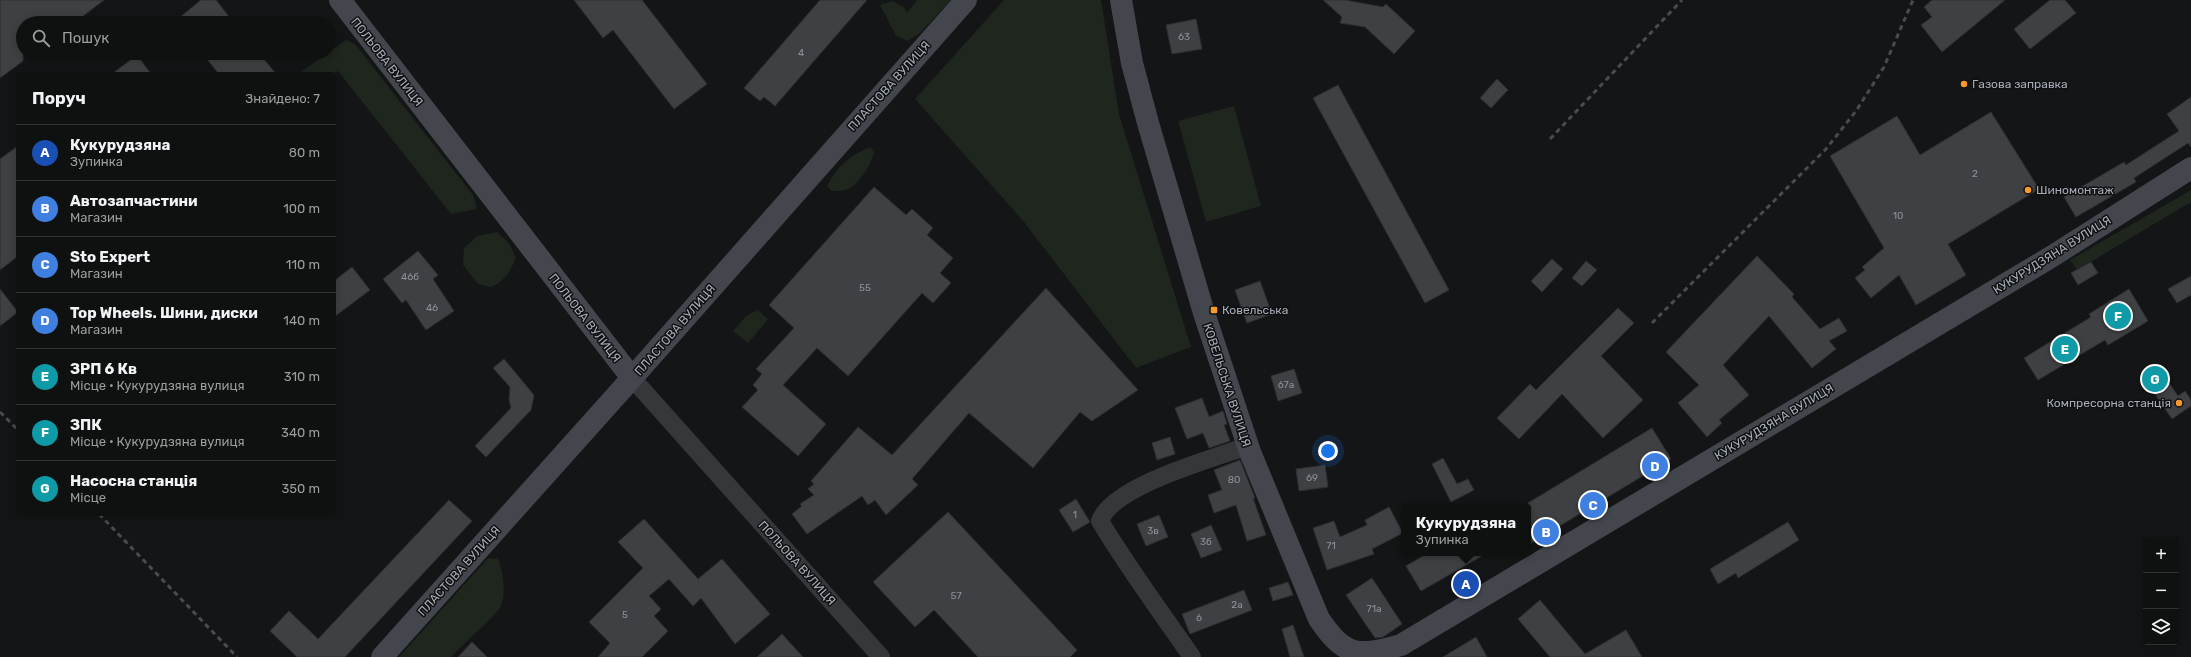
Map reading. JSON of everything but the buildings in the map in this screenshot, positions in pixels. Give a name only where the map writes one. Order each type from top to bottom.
[{"type":"main road","name":"ПОЛЬОВА ВУЛИЦЯ","points":[[340,0],[632,378]]},
{"type":"main road","name":"ПЛАСТОВА ВУЛИЦЯ","points":[[382,657],[632,378],[966,0]]},
{"type":"main road","name":"КОВЕЛЬСЬКА ВУЛИЦЯ","points":[[1121,0],[1132,62],[1148,123],[1204,313],[1248,446],[1318,619],[1331,638],[1351,656]]},
{"type":"main road","name":"КУКУРУДЗЯНА ВУЛИЦЯ","points":[[1351,656],[1373,655],[1401,645],[2051,257],[2191,168]]},
{"type":"street","name":"ПОЛЬОВА ВУЛИЦЯ","points":[[632,378],[881,657]]},
{"type":"street","points":[[1192,657],[1120,555],[1100,521],[1103,514],[1110,506],[1151,481],[1248,446]]},
{"type":"shaded area","points":[[917,0],[951,0],[920,33],[908,41],[896,36],[880,5],[892,1],[904,7],[907,13]]},
{"type":"shaded area","points":[[1004,0],[1101,0],[1119,114],[1191,347],[1136,368],[1024,222],[915,99]]},
{"type":"shaded area","points":[[346,40],[355,44],[473,195],[477,209],[451,214],[338,71],[301,72],[318,60],[336,60],[336,47]]},
{"type":"shaded area","points":[[1234,106],[1261,206],[1206,222],[1178,121]]},
{"type":"shaded area","points":[[871,147],[874,153],[860,179],[848,189],[842,191],[831,191],[827,186],[840,167],[850,157]]},
{"type":"shaded area","points":[[2191,190],[2191,202],[2077,270],[2070,260]]},
{"type":"shaded area","points":[[497,232],[509,243],[516,258],[509,272],[496,285],[491,287],[478,284],[463,265],[464,248],[477,236]]},
{"type":"shaded area","points":[[758,310],[768,319],[748,343],[733,331],[746,316]]},
{"type":"shaded area","points":[[488,558],[498,559],[503,576],[504,591],[502,603],[495,614],[451,657],[399,657]]},
{"type":"railway","points":[[1550,139],[1682,0]]},
{"type":"railway","points":[[1652,323],[1826,149],[1856,111],[1884,67],[1913,0]]},
{"type":"railway","points":[[0,412],[16,428]]},
{"type":"railway","points":[[101,516],[237,657]]},
{"type":"place","name":"Газова заправка","points":[[1964,84]]},
{"type":"place","name":"Шиномонтаж","points":[[2028,190]]},
{"type":"place","name":"Ковельська","points":[[1214,310]]},
{"type":"place","name":"ЗПК","points":[[2118,316]]},
{"type":"place","name":"ЗРП 6 Кв","points":[[2065,349]]},
{"type":"place","name":"Насосна станція","points":[[2155,379]]},
{"type":"place","name":"Компресорна станція","points":[[2179,403]]},
{"type":"place","name":"Top Wheels. Шини, диски","points":[[1655,466]]},
{"type":"place","name":"Sto Expert","points":[[1593,505]]},
{"type":"place","name":"Автозапчастини","points":[[1546,532]]},
{"type":"place","name":"Кукурудзяна","points":[[1466,584]]}]
